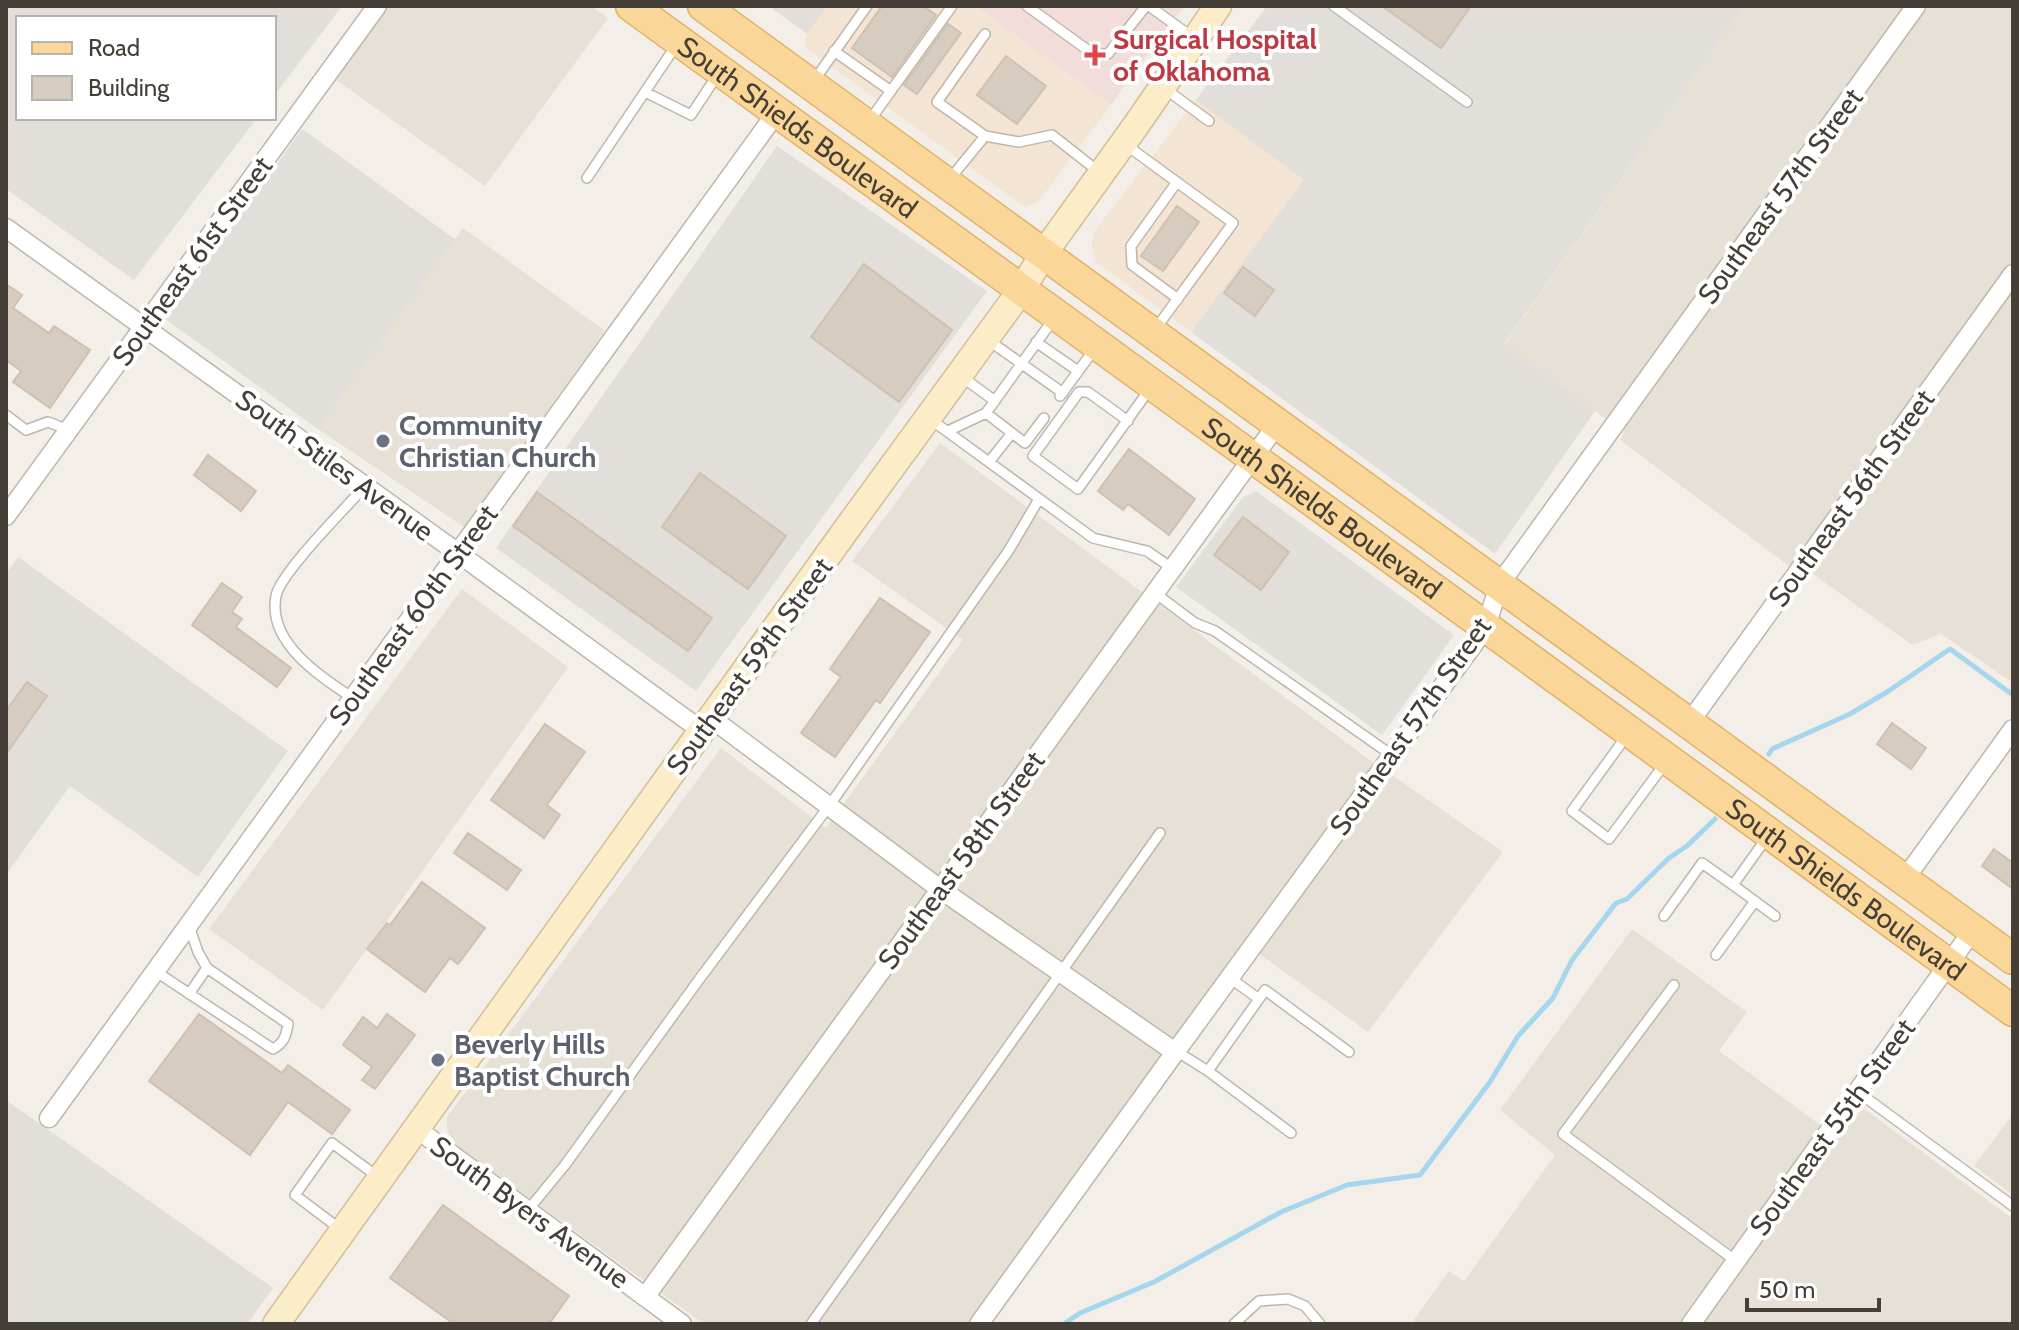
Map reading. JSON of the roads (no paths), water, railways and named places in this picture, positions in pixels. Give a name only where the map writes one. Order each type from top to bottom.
[{"type":"main road","name":"South Shields Boulevard","points":[[631,6],[2013,1011]]},
{"type":"main road","name":"South Shields Boulevard","points":[[703,6],[2013,959]]},
{"type":"main road","name":"Southeast 59th Street","points":[[276,1324],[706,724],[938,424],[959,374],[1022,289],[1044,253],[1218,6]]},
{"type":"street","name":"Southeast 61st Street","points":[[6,516],[377,6]]},
{"type":"street","name":"Southeast 57th Street","points":[[979,1324],[1486,627],[1499,585],[1916,6]]},
{"type":"street","name":"Southeast 60th Street","points":[[49,1118],[777,112]]},
{"type":"street","name":"South Stiles Avenue","points":[[6,228],[458,553],[829,806],[940,889],[1176,1051]]},
{"type":"street","name":"Southeast 56th Street","points":[[1689,723],[2013,274]]},
{"type":"street","name":"Southeast 58th Street","points":[[645,1297],[1278,423]]},
{"type":"street","points":[[1904,880],[2013,729]]},
{"type":"street","name":"Southeast 55th Street","points":[[1691,1324],[1973,930]]},
{"type":"street","name":"South Byers Avenue","points":[[417,1129],[682,1324]]},
{"type":"lane","points":[[811,84],[867,6]]},
{"type":"lane","points":[[867,125],[952,6]]},
{"type":"lane","points":[[1027,6],[1093,54],[1108,54],[1148,6],[1195,39]]},
{"type":"lane","points":[[1334,6],[1467,102]]},
{"type":"lane","points":[[985,34],[937,102],[985,136],[1019,142],[1052,135],[1101,174]]},
{"type":"lane","points":[[587,178],[679,41]]},
{"type":"lane","points":[[834,51],[891,91]]},
{"type":"lane","points":[[645,92],[691,115],[721,71]]},
{"type":"lane","points":[[1163,87],[1209,121]]},
{"type":"lane","points":[[947,183],[985,136]]},
{"type":"lane","points":[[1124,143],[1233,223],[1153,332]]},
{"type":"lane","points":[[1177,182],[1131,246],[1132,265],[1178,299]]},
{"type":"lane","points":[[938,424],[986,413],[1057,314]]},
{"type":"lane","points":[[985,339],[1022,363],[1061,395],[1098,344]]},
{"type":"lane","points":[[1036,342],[1078,371]]},
{"type":"lane","points":[[959,374],[995,401]]},
{"type":"lane","points":[[1128,421],[1088,392],[1079,392],[1033,456],[1078,489],[1128,421],[1153,384]]},
{"type":"lane","points":[[986,413],[1025,443],[1044,418]]},
{"type":"lane","points":[[6,415],[26,430],[48,422],[69,430]]},
{"type":"lane","points":[[938,424],[1093,538],[1147,551],[1173,569]]},
{"type":"lane","points":[[989,462],[1012,433]]},
{"type":"lane","points":[[353,698],[299,658],[275,616],[276,593],[287,573],[365,486]]},
{"type":"lane","points":[[528,1210],[565,1165],[829,806],[1009,550],[1039,499]]},
{"type":"lane","points":[[1155,593],[1195,623],[1215,631],[1393,756]]},
{"type":"lane","points":[[1630,732],[1572,811],[1609,839],[1668,759]]},
{"type":"lane","points":[[811,1324],[1160,833]]},
{"type":"lane","points":[[1733,885],[1770,833]]},
{"type":"lane","points":[[1664,916],[1702,863],[1775,916]]},
{"type":"lane","points":[[1716,955],[1755,901]]},
{"type":"lane","points":[[155,971],[273,1049],[280,1045],[286,1036],[288,1024],[207,968],[189,924]]},
{"type":"lane","points":[[189,994],[207,968]]},
{"type":"lane","points":[[1230,978],[1259,999]]},
{"type":"lane","points":[[1674,985],[1563,1134],[1736,1261]]},
{"type":"lane","points":[[1208,1071],[1265,990],[1349,1052]]},
{"type":"lane","points":[[1176,1051],[1291,1133]]},
{"type":"lane","points":[[1857,1091],[2013,1206]]},
{"type":"lane","points":[[343,1231],[295,1195],[332,1143],[380,1179]]},
{"type":"lane","points":[[1234,1324],[1259,1301],[1288,1299],[1305,1306],[1320,1324]]},
{"type":"waterway","points":[[1769,754],[1772,749],[1850,714],[1950,649],[2013,695]]},
{"type":"waterway","points":[[1064,1324],[1080,1313],[1154,1282],[1281,1212],[1347,1185],[1420,1175],[1490,1082],[1518,1036],[1553,998],[1572,960],[1616,903],[1627,899],[1715,819]]},
{"type":"place","name":"Surgical Hospital of Oklahoma","points":[[1095,55]]},
{"type":"place","name":"Community Christian Church","points":[[383,441]]},
{"type":"place","name":"Beverly Hills Baptist Church","points":[[438,1060]]}]
